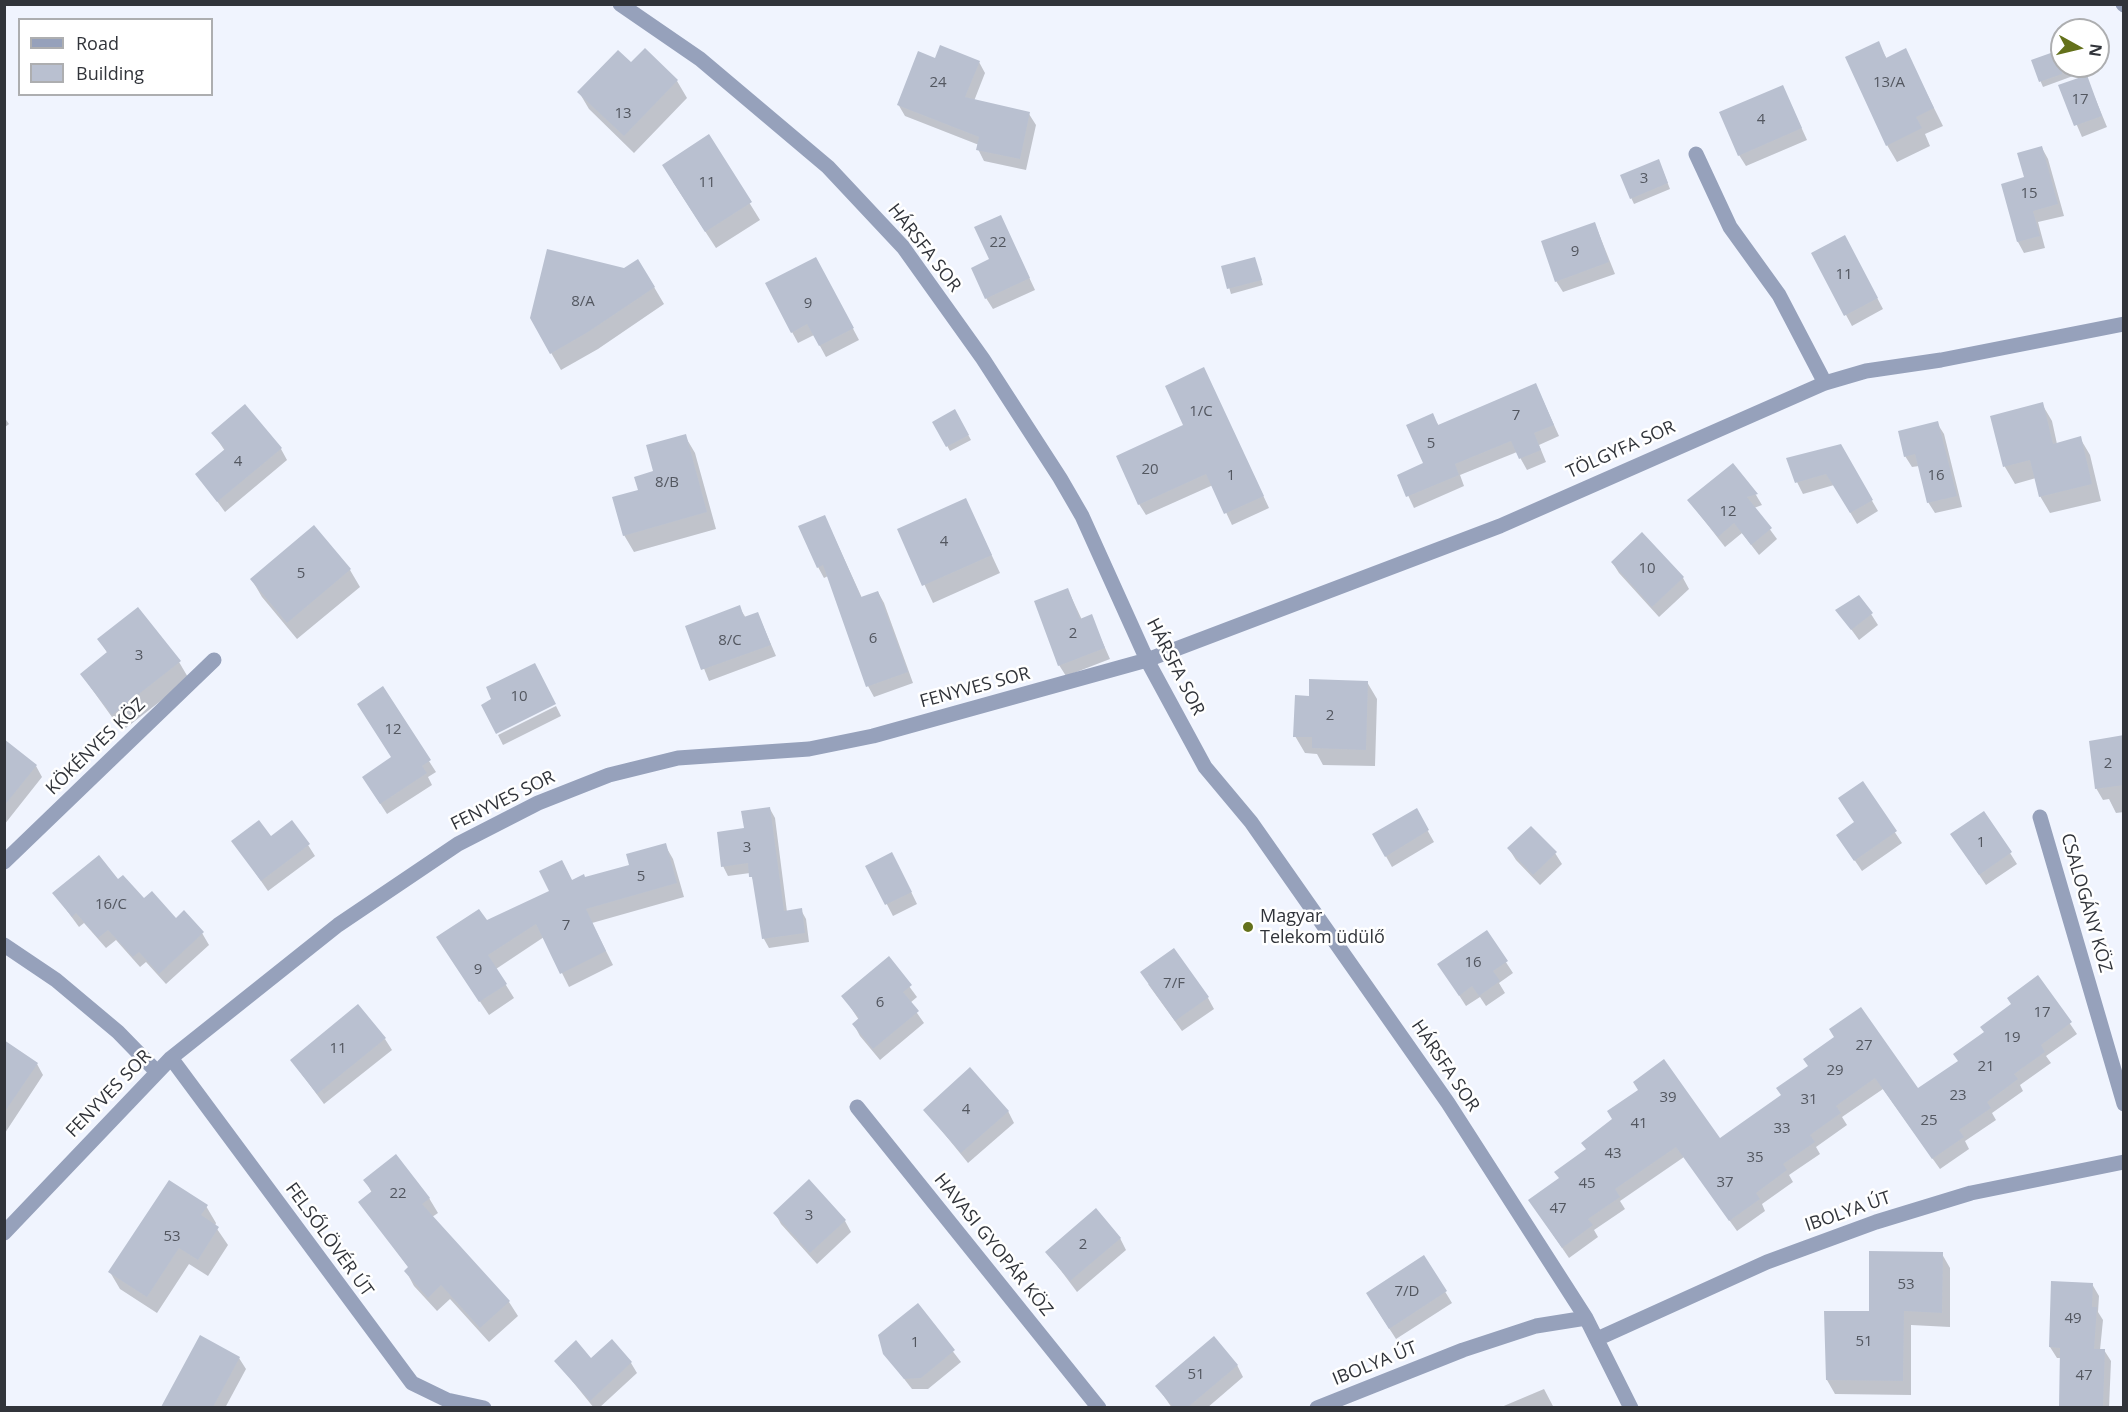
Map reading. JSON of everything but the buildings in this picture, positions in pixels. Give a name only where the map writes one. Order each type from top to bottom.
[{"type":"street","name":"HÁRSFA SOR","points":[[620,4],[700,59],[828,167],[903,248],[983,359],[1082,516],[1147,660],[1205,767],[1251,822],[1332,934],[1448,1103],[1586,1318],[1631,1407]]},
{"type":"street","points":[[1696,154],[1730,227],[1779,295],[1825,383]]},
{"type":"street","name":"TÖLGYFA SOR","points":[[1147,660],[1500,526],[1825,383],[1866,371],[1941,360],[2124,324]]},
{"type":"street","name":"KÖKÉNYES KÖZ","points":[[4,862],[214,660]]},
{"type":"street","name":"FENYVES SOR","points":[[4,1233],[171,1058],[338,925],[458,844],[538,802],[609,775],[678,758],[809,749],[863,738],[1147,660]]},
{"type":"street","name":"CSALOGÁNY KÖZ","points":[[2040,817],[2124,1104]]},
{"type":"street","points":[[4,945],[56,980],[118,1032],[157,1072]]},
{"type":"street","name":"FELSŐLÖVÉR ÚT","points":[[171,1058],[412,1383],[447,1400],[484,1407]]},
{"type":"street","name":"HAVASI GYOPÁR KÖZ","points":[[857,1107],[1099,1407]]},
{"type":"street","name":"IBOLYA ÚT","points":[[1597,1339],[1767,1262],[1876,1222],[1971,1193],[2124,1162]]},
{"type":"street","name":"IBOLYA ÚT","points":[[1317,1407],[1484,1343],[1536,1326],[1586,1318]]},
{"type":"place","name":"Magyar Telekom üdülő","points":[[1248,927]]}]
